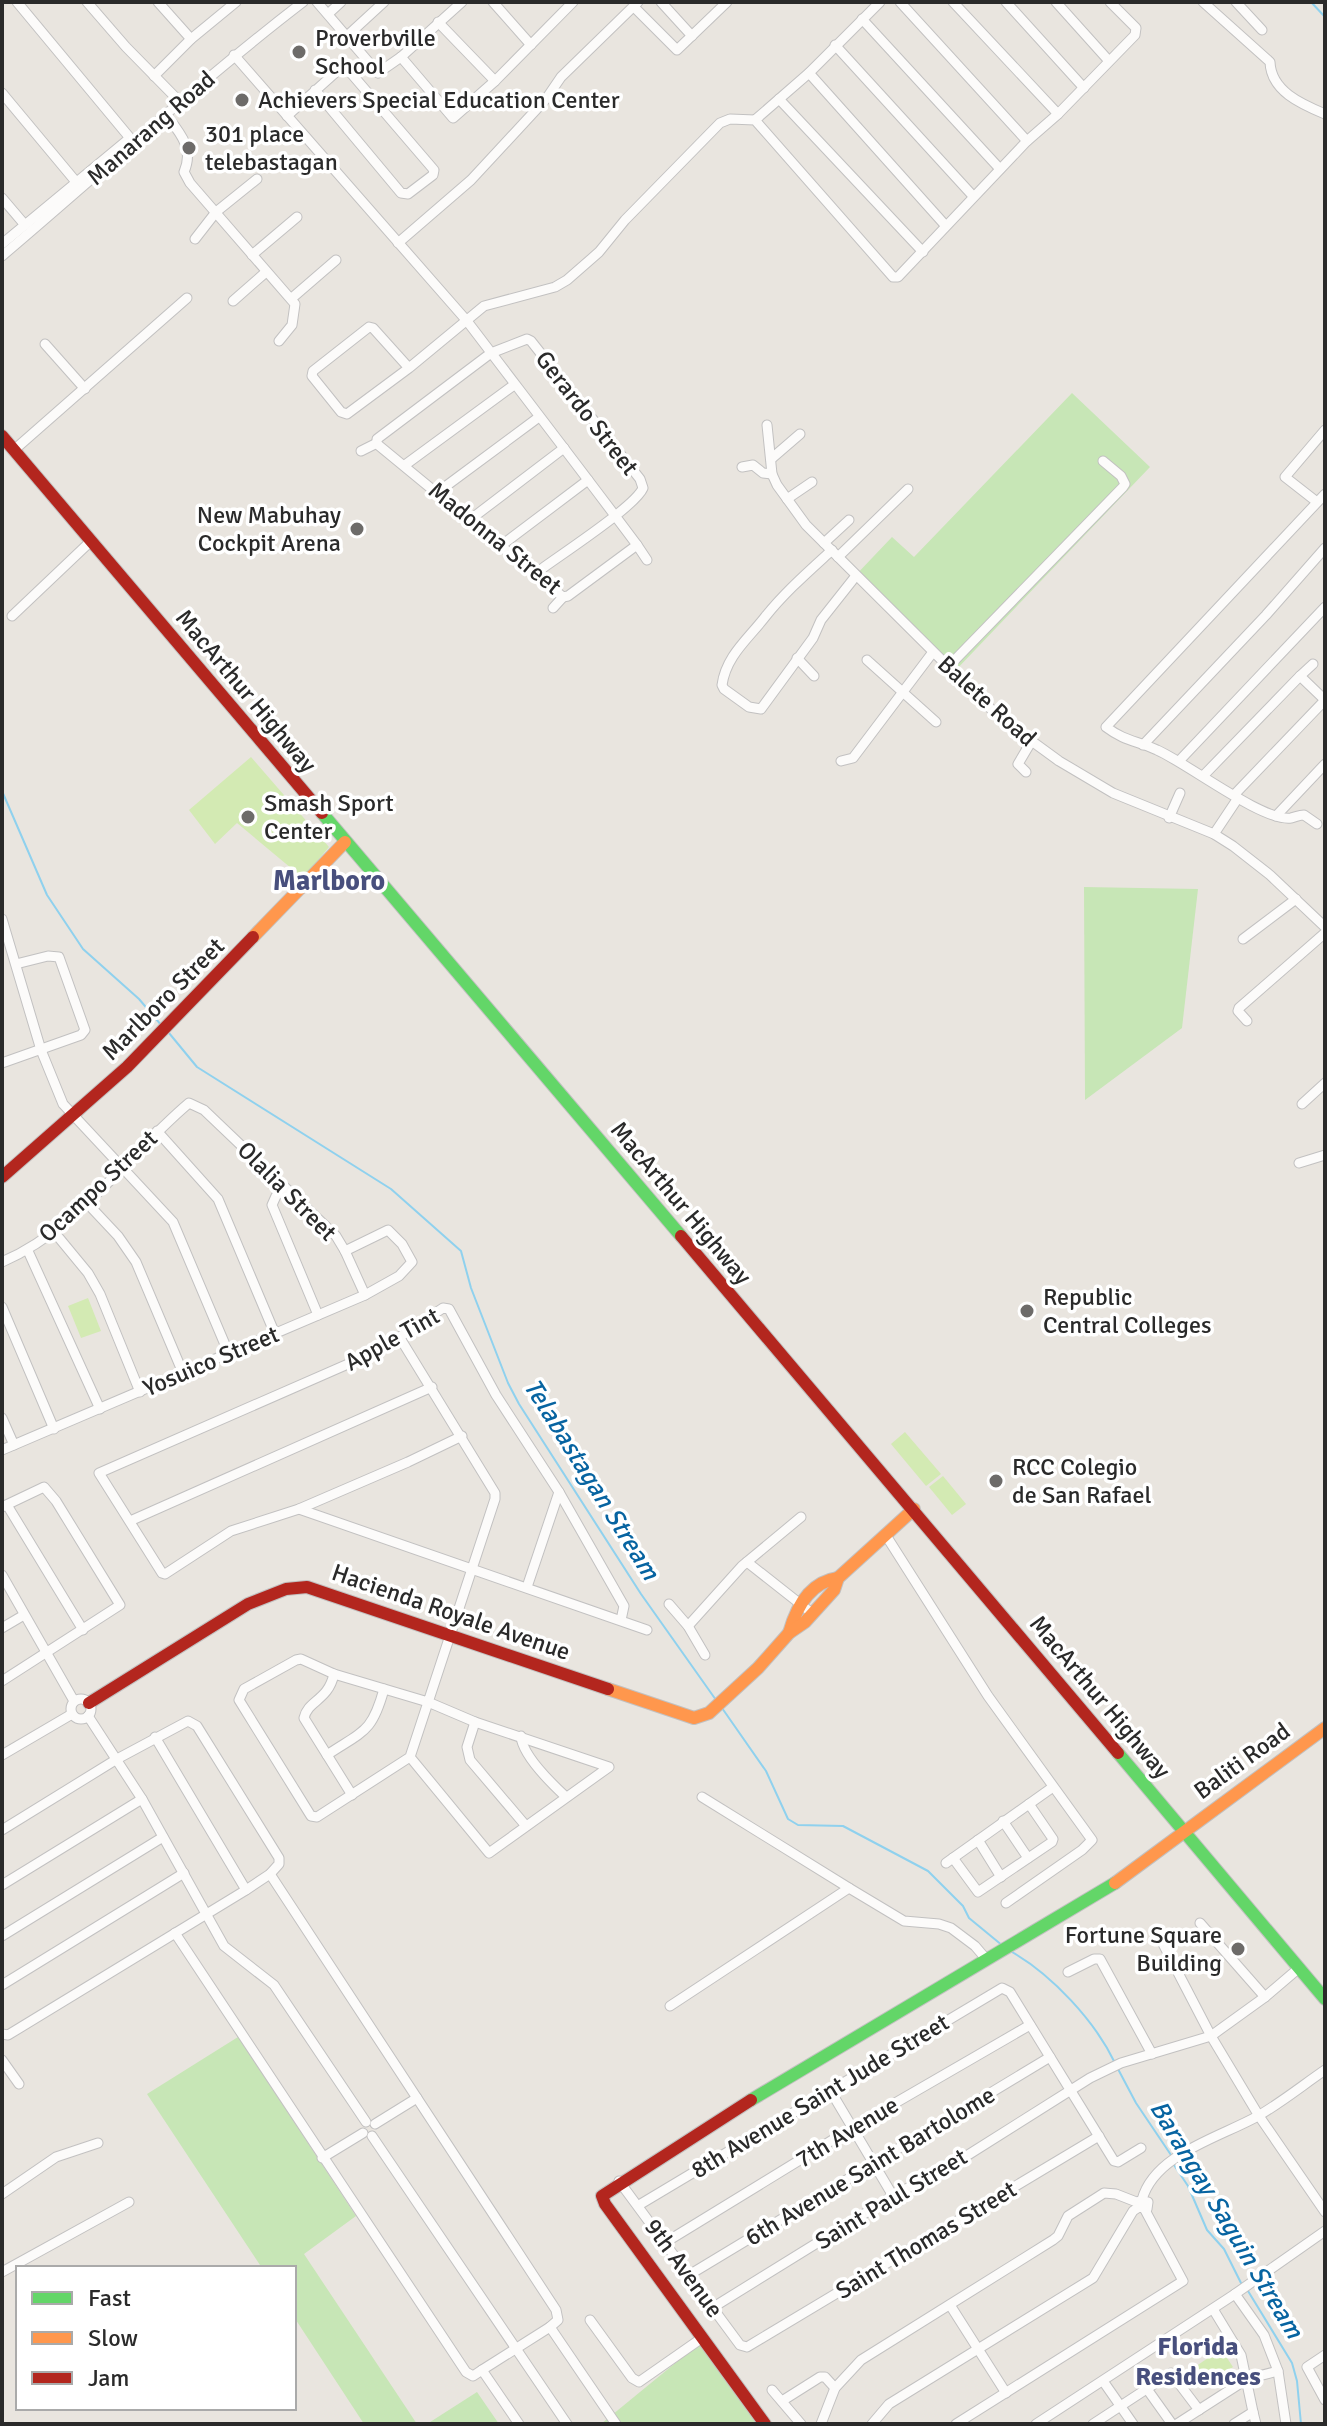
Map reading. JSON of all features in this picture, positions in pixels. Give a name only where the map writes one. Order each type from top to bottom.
[{"type":"main road","name":"MacArthur Highway","points":[[2,436],[914,1509],[1325,1999]]},
{"type":"main road","name":"Marlboro Street","points":[[2,1177],[73,1117],[160,1035],[345,842]]},
{"type":"main road","name":"Hacienda Royale Avenue","points":[[89,1710],[248,1604],[286,1589],[307,1587],[694,1718],[709,1713],[723,1701],[789,1633],[798,1629],[813,1614],[834,1590],[838,1578],[914,1509]]},
{"type":"main road","name":"Hacienda Royale Avenue","points":[[789,1633],[794,1613],[822,1580],[838,1578]]},
{"type":"main road","name":"Baliti Road","points":[[619,2181],[1112,1885],[1325,1728]]},
{"type":"main road","points":[[619,2181],[603,2193],[602,2200],[765,2424]]},
{"type":"street","points":[[2,244],[130,138],[17,2]]},
{"type":"street","points":[[87,2],[181,103]]},
{"type":"street","points":[[158,2],[191,39]]},
{"type":"street","name":"Manarang Road","points":[[2,256],[234,55],[303,2]]},
{"type":"street","points":[[317,2],[375,72],[382,73],[462,2]]},
{"type":"street","points":[[328,14],[341,2]]},
{"type":"street","points":[[347,36],[384,2]]},
{"type":"street","points":[[493,2],[531,45]]},
{"type":"street","points":[[661,2],[692,36]]},
{"type":"street","points":[[398,243],[471,180],[546,99],[561,77],[636,5],[673,50],[677,50],[727,2]]},
{"type":"street","points":[[409,368],[371,327],[313,371],[312,376],[341,412],[347,414],[409,368],[484,306],[555,287],[567,280],[599,252],[625,220],[720,123],[730,119],[755,120],[809,73],[880,2]]},
{"type":"street","points":[[900,2],[1027,141]]},
{"type":"street","points":[[953,2],[1058,114]]},
{"type":"street","points":[[1006,2],[1084,88]]},
{"type":"street","points":[[1056,2],[1109,61]]},
{"type":"street","points":[[755,120],[893,277],[898,277],[973,196],[1084,88],[1136,32],[1110,2]]},
{"type":"street","points":[[1203,2],[1270,62],[1276,84],[1325,114]]},
{"type":"street","points":[[1236,2],[1262,30]]},
{"type":"street","points":[[154,76],[229,4]]},
{"type":"street","points":[[401,57],[453,118],[531,45],[566,4]]},
{"type":"street","points":[[862,19],[1000,169]]},
{"type":"street","points":[[438,22],[495,81]]},
{"type":"street","points":[[835,45],[973,196]]},
{"type":"street","points":[[234,55],[467,321],[647,560]]},
{"type":"street","points":[[287,116],[315,90],[343,65],[346,66],[434,170],[433,175],[408,194],[401,193],[315,90]]},
{"type":"street","points":[[809,73],[945,225]]},
{"type":"street","points":[[2,93],[77,183]]},
{"type":"street","points":[[779,99],[923,252]]},
{"type":"street","points":[[167,116],[183,137],[189,155],[185,175],[295,304],[288,331],[279,341]]},
{"type":"street","points":[[195,239],[216,212],[257,179]]},
{"type":"street","points":[[2,198],[25,225]]},
{"type":"street","points":[[252,255],[297,217]]},
{"type":"street","points":[[292,298],[336,260]]},
{"type":"street","points":[[233,301],[266,272]]},
{"type":"street","points":[[14,450],[187,298]]},
{"type":"street","name":"Gerardo Street","points":[[491,353],[519,341],[531,341],[640,479],[641,494],[615,515]]},
{"type":"street","points":[[45,344],[85,389]]},
{"type":"street","points":[[361,451],[378,444],[377,439],[491,353]]},
{"type":"street","points":[[405,465],[514,385]]},
{"type":"street","points":[[438,492],[539,417]]},
{"type":"street","name":"Balete Road","points":[[767,425],[772,474],[787,499],[855,577],[1000,718],[1031,742],[1113,793],[1214,834],[1242,852],[1325,927]]},
{"type":"street","points":[[1317,502],[1285,477],[1325,430]]},
{"type":"street","points":[[771,459],[800,434]]},
{"type":"street","name":"Madonna Street","points":[[378,444],[563,597],[637,545]]},
{"type":"street","points":[[471,519],[564,448]]},
{"type":"street","points":[[948,667],[1123,487],[1125,484],[1121,476],[1103,461]]},
{"type":"street","points":[[742,467],[753,465],[763,473],[772,474]]},
{"type":"street","points":[[502,545],[588,480]]},
{"type":"street","points":[[787,499],[812,482]]},
{"type":"street","points":[[855,577],[821,620],[813,638],[761,709],[740,702],[722,685],[724,673],[740,645],[781,596],[831,550],[908,489]]},
{"type":"street","points":[[1317,824],[1304,815],[1290,818],[1276,816],[1236,797],[1179,761],[1120,738],[1106,727],[1325,494]]},
{"type":"street","points":[[536,573],[615,515]]},
{"type":"street","points":[[831,550],[849,520]]},
{"type":"street","points":[[12,616],[91,541]]},
{"type":"street","points":[[1143,745],[1325,548]]},
{"type":"street","points":[[553,608],[563,597]]},
{"type":"street","points":[[1179,761],[1325,607]]},
{"type":"street","points":[[841,761],[853,758],[933,652]]},
{"type":"street","points":[[797,658],[814,676]]},
{"type":"street","points":[[867,660],[936,722]]},
{"type":"street","points":[[1204,775],[1313,664]]},
{"type":"street","points":[[1214,834],[1236,797],[1325,700],[1300,676]]},
{"type":"street","points":[[1026,772],[1018,764],[1031,742]]},
{"type":"street","points":[[1276,816],[1325,764]]},
{"type":"street","points":[[1169,818],[1180,793]]},
{"type":"street","points":[[1243,939],[1296,899]]},
{"type":"street","points":[[2,919],[41,1050],[58,1094],[73,1117],[173,1222],[229,1354]]},
{"type":"street","points":[[1247,1021],[1238,1011],[1239,1008],[1325,933]]},
{"type":"street","points":[[2,1063],[81,1035],[85,1030],[59,957],[48,956],[16,964]]},
{"type":"street","points":[[1302,1104],[1325,1083]]},
{"type":"street","name":"Ocampo Street","points":[[2,1262],[28,1251],[55,1233],[189,1103]]},
{"type":"street","name":"Olalia Street","points":[[189,1103],[204,1110],[336,1236],[365,1295]]},
{"type":"street","points":[[157,1131],[218,1199],[275,1334]]},
{"type":"street","points":[[1299,1163],[1325,1155]]},
{"type":"street","points":[[285,1188],[272,1205],[318,1315]]},
{"type":"street","points":[[87,1203],[118,1236],[136,1262],[183,1373]]},
{"type":"street","name":"Yosuico Street","points":[[2,1450],[365,1295],[399,1276],[412,1262],[402,1244],[388,1230],[345,1251]]},
{"type":"street","points":[[55,1233],[88,1273],[100,1294],[140,1392]]},
{"type":"street","points":[[28,1251],[100,1409]]},
{"type":"street","points":[[2,1307],[54,1429]]},
{"type":"street","name":"Apple Tint","points":[[130,1521],[101,1478],[101,1471],[340,1369],[400,1338],[437,1311],[449,1309],[508,1416],[559,1492],[624,1606],[621,1620]]},
{"type":"street","points":[[400,1338],[495,1493],[474,1568],[452,1635],[428,1702],[410,1757],[317,1817],[307,1813],[239,1700],[244,1689],[301,1659],[334,1674],[428,1702],[475,1722],[609,1766],[608,1770],[490,1853],[486,1852],[410,1757]]},
{"type":"street","points":[[432,1387],[130,1521],[165,1574],[231,1531],[299,1509],[421,1457],[462,1436]]},
{"type":"street","points":[[2,1418],[14,1445]]},
{"type":"street","points":[[2,1681],[119,1608],[120,1602],[44,1487],[4,1506],[83,1630]]},
{"type":"street","points":[[527,1587],[559,1492]]},
{"type":"street","points":[[324,1497],[328,1519]]},
{"type":"street","points":[[299,1509],[647,1630]]},
{"type":"street","points":[[688,1626],[747,1562],[801,1517]]},
{"type":"street","points":[[885,1534],[988,1696],[1090,1837],[1091,1844],[1006,1903]]},
{"type":"street","points":[[747,1562],[813,1614]]},
{"type":"street","points":[[3,1578],[74,1701]]},
{"type":"street","points":[[669,1604],[688,1626],[705,1655]]},
{"type":"street","points":[[2,1628],[24,1615]]},
{"type":"street","points":[[334,1674],[330,1691],[304,1715],[352,1795]]},
{"type":"street","points":[[327,1755],[366,1729],[376,1718],[384,1689]]},
{"type":"street","points":[[72,1714],[71,1705],[82,1699],[224,1946],[274,1985],[371,2123]]},
{"type":"street","points":[[72,1714],[80,1719],[89,1710]]},
{"type":"street","points":[[2,1755],[72,1714]]},
{"type":"street","points":[[2,1816],[5,1828],[117,1759],[188,1721],[197,1726],[276,1852],[279,1864],[246,1890],[8,2035],[2,2034]]},
{"type":"street","points":[[475,1722],[467,1747],[470,1760],[526,1826]]},
{"type":"street","points":[[521,1736],[521,1743],[529,1756],[566,1797]]},
{"type":"street","points":[[155,1737],[246,1890]]},
{"type":"street","points":[[1029,1804],[1053,1839],[976,1892],[950,1860],[1003,1821],[1053,1787]]},
{"type":"street","points":[[702,1797],[904,1921],[951,1928],[992,1957]]},
{"type":"street","points":[[2,1885],[142,1799]]},
{"type":"street","points":[[1003,1821],[1028,1858]]},
{"type":"street","points":[[2,1936],[163,1837]]},
{"type":"street","points":[[978,1840],[1001,1877]]},
{"type":"street","points":[[2,1985],[184,1873]]},
{"type":"street","points":[[175,1933],[269,2072],[322,2158],[466,2372],[473,2376],[550,2327],[558,2320],[556,2310],[270,1874]]},
{"type":"street","points":[[670,2006],[849,1888]]},
{"type":"street","points":[[1200,1923],[1265,1997]]},
{"type":"street","points":[[1161,1940],[1211,2036],[1259,2116],[1325,2212]]},
{"type":"street","points":[[1068,1972],[1100,1959],[1152,2054]]},
{"type":"street","name":"Saint Paul Street","points":[[712,2308],[893,2196],[960,2160],[1070,2089],[1121,2063],[1211,2036],[1299,1968]]},
{"type":"street","name":"8th Avenue Saint Jude Street","points":[[639,2205],[1002,1988],[1010,1992],[1030,2025]]},
{"type":"street","points":[[1030,2025],[1114,2161],[1118,2162],[1141,2148]]},
{"type":"street","name":"7th Avenue","points":[[666,2242],[852,2128],[1030,2025]]},
{"type":"street","name":"6th Avenue Saint Bartolome","points":[[689,2275],[1050,2057]]},
{"type":"street","points":[[2,2060],[19,2084]]},
{"type":"street","points":[[872,2424],[889,2404],[1093,2278],[1128,2219],[1141,2205],[1145,2187],[1164,2166],[1206,2141],[1259,2116],[1325,2070]]},
{"type":"street","points":[[830,2090],[893,2196]]},
{"type":"street","points":[[417,2098],[362,2127],[567,2424]]},
{"type":"street","points":[[322,2158],[368,2135]]},
{"type":"street","name":"Saint Thomas Street","points":[[753,2343],[1099,2136]]},
{"type":"street","points":[[2,2194],[56,2157],[98,2143]]},
{"type":"street","name":"9th Avenue","points":[[619,2181],[740,2345],[747,2347],[753,2343]]},
{"type":"street","points":[[821,2424],[835,2388],[861,2360],[1053,2240],[1068,2216],[1104,2193],[1116,2194],[1141,2205],[1183,2281],[956,2424]]},
{"type":"street","points":[[3,2269],[129,2202]]},
{"type":"street","points":[[1036,2424],[1213,2309],[1325,2231]]},
{"type":"street","points":[[1236,2293],[1264,2335],[1278,2371],[1286,2424]]},
{"type":"street","points":[[950,2305],[1006,2393]]},
{"type":"street","points":[[1213,2309],[1241,2355],[1256,2424]]},
{"type":"street","points":[[590,2320],[632,2378],[639,2382],[702,2338]]},
{"type":"street","points":[[550,2327],[616,2424]]},
{"type":"street","points":[[1325,2355],[1307,2369],[1325,2400]]},
{"type":"street","points":[[482,2370],[519,2424]]},
{"type":"street","points":[[1147,2389],[1175,2424],[1247,2379],[1278,2371]]},
{"type":"street","points":[[1093,2424],[1173,2373],[1199,2410]]},
{"type":"street","points":[[782,2401],[820,2377],[825,2377],[835,2388]]},
{"type":"street","points":[[1103,2381],[1133,2424]]},
{"type":"street","points":[[772,2390],[801,2424]]},
{"type":"street","points":[[1234,2424],[1253,2412]]},
{"type":"green space","points":[[1072,393],[1150,467],[953,673],[853,578],[892,537],[914,557]]},
{"type":"green space","name":"Smash Sport Center","points":[[251,757],[329,847],[303,878],[237,823],[215,844],[189,810]]},
{"type":"green space","points":[[1084,887],[1198,889],[1182,1028],[1085,1100]]},
{"type":"green space","points":[[88,1298],[101,1331],[81,1338],[68,1306]]},
{"type":"green space","points":[[905,1432],[941,1474],[926,1486],[891,1444]]},
{"type":"green space","points":[[943,1476],[966,1504],[952,1515],[929,1487]]},
{"type":"green space","points":[[238,2037],[356,2216],[304,2254],[417,2424],[364,2424],[296,2320],[296,2266],[261,2266],[147,2094]]},
{"type":"green space","points":[[701,2342],[762,2424],[601,2424]]},
{"type":"green space","points":[[1221,2349],[1233,2367],[1204,2387],[1192,2369]]},
{"type":"green space","points":[[477,2392],[499,2424],[427,2424]]},
{"type":"waterway","points":[[1311,2],[1325,17]]},
{"type":"waterway","name":"Telabastagan Stream","points":[[2,791],[47,895],[83,949],[139,999],[162,1026]]},
{"type":"waterway","name":"Telabastagan Stream","points":[[169,1033],[197,1067],[391,1189],[461,1251],[471,1288],[519,1404],[641,1594],[716,1700]]},
{"type":"waterway","name":"Telabastagan Stream","points":[[722,1708],[766,1771],[788,1819],[798,1825],[843,1826],[928,1871],[963,1906],[969,1918],[1003,1946]]},
{"type":"waterway","points":[[1012,1952],[1042,1973],[1071,2000],[1096,2031],[1115,2063]]},
{"type":"waterway","name":"Barangay Saguin Stream","points":[[1118,2069],[1136,2103],[1171,2155]]},
{"type":"waterway","name":"Barangay Saguin Stream","points":[[1174,2165],[1188,2186],[1207,2230],[1224,2249],[1241,2283]]},
{"type":"waterway","name":"Barangay Saguin Stream","points":[[1248,2291],[1292,2363],[1301,2424]]},
{"type":"traffic: fast","points":[[322,813],[681,1236]]},
{"type":"traffic: fast","points":[[1118,1753],[1325,1999]]},
{"type":"traffic: fast","points":[[751,2100],[1115,1883]]},
{"type":"traffic: slow","points":[[253,937],[345,842]]},
{"type":"traffic: slow","points":[[608,1689],[694,1718],[709,1713],[758,1668],[789,1633],[805,1622],[834,1590],[838,1578],[914,1509]]},
{"type":"traffic: slow","points":[[789,1633],[796,1614],[812,1591],[828,1580],[838,1578]]},
{"type":"traffic: slow","points":[[1115,1883],[1325,1728]]},
{"type":"traffic: jam","points":[[2,436],[322,813]]},
{"type":"traffic: jam","points":[[2,1177],[127,1067],[253,937]]},
{"type":"traffic: jam","points":[[681,1236],[1118,1753]]},
{"type":"traffic: jam","points":[[89,1703],[248,1604],[286,1589],[307,1587],[608,1689]]},
{"type":"traffic: jam","points":[[751,2100],[602,2196],[765,2424]]},
{"type":"place","name":"Proverbville School","points":[[299,52]]},
{"type":"place","name":"Achievers Special Education Center","points":[[242,100]]},
{"type":"place","name":"301 place telebastagan","points":[[189,148]]},
{"type":"place","name":"New Mabuhay Cockpit Arena","points":[[357,529]]},
{"type":"place","name":"Smash Sport Center","points":[[248,817]]},
{"type":"place","name":"Republic Central Colleges","points":[[1027,1311]]},
{"type":"place","name":"RCC Colegio de San Rafael","points":[[996,1481]]},
{"type":"place","name":"Fortune Square Building","points":[[1238,1949]]},
{"type":"district","name":"Marlboro","points":[[329,880]]},
{"type":"district","name":"Florida Residences","points":[[1198,2361]]}]
